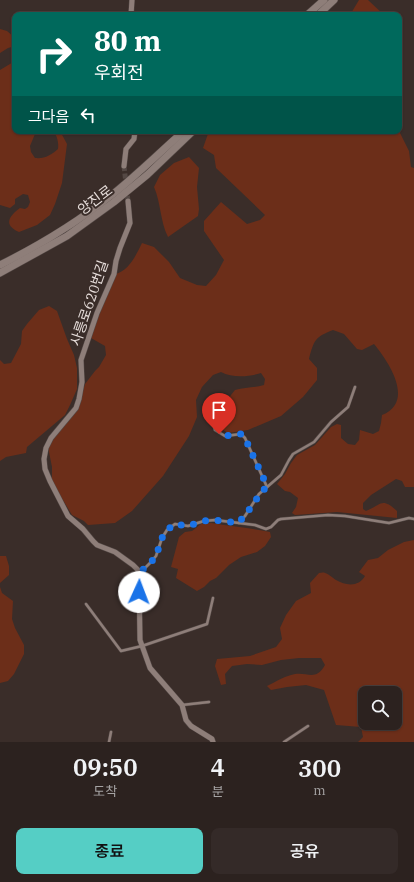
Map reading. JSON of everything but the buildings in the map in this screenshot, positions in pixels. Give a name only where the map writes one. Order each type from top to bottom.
[{"type":"main road","points":[[310,12],[324,0]]},
{"type":"main road","points":[[321,12],[335,0]]},
{"type":"main road","name":"양진로","points":[[0,265],[24,253],[79,219],[113,194],[181,134]]},
{"type":"main road","name":"양진로","points":[[0,273],[67,236],[147,175],[190,134]]},
{"type":"street","points":[[131,12],[132,0]]},
{"type":"street","points":[[124,166],[126,149],[134,139],[135,134]]},
{"type":"street","name":"사릉로620번길","points":[[128,201],[130,223],[120,248],[114,274],[97,313],[81,360],[82,382],[79,399],[76,408],[51,438],[46,448],[44,459],[45,469],[50,481],[68,516],[83,529],[97,545],[115,552],[133,565],[138,570],[138,574]]},
{"type":"street","points":[[138,574],[140,640],[150,668],[182,705],[186,720],[191,726],[212,739],[213,742]]},
{"type":"lane","points":[[238,523],[245,516],[259,494],[267,486],[276,481],[281,475],[288,460],[293,454],[314,442],[331,422],[348,407],[355,387]]},
{"type":"lane","points":[[224,399],[223,405],[214,419],[213,426],[215,430],[225,436],[241,434],[245,438],[267,486]]},
{"type":"lane","points":[[138,574],[156,556],[162,538],[167,530],[175,524],[188,526],[204,521],[215,520],[266,529],[271,527],[278,520],[282,519],[320,516],[345,516],[389,523],[409,518],[414,519]]},
{"type":"lane","points":[[86,604],[121,651],[142,646],[207,624],[213,598]]},
{"type":"lane","points":[[182,705],[209,702]]},
{"type":"lane","points":[[284,742],[308,726]]},
{"type":"lane","points":[[109,742],[111,732]]},
{"type":"shaded area","points":[[359,0],[368,0],[381,12],[352,12]]},
{"type":"shaded area","points":[[0,29],[7,31],[12,35],[12,47],[0,53]]},
{"type":"shaded area","points":[[12,63],[12,134],[35,134],[30,146],[31,152],[35,158],[48,156],[58,149],[55,134],[62,134],[67,144],[62,183],[50,215],[37,225],[19,232],[11,226],[9,220],[20,208],[25,209],[28,207],[30,202],[28,195],[23,194],[15,199],[15,204],[10,208],[0,205],[0,70]]},
{"type":"shaded area","points":[[208,134],[400,134],[409,151],[411,167],[414,168],[414,487],[405,487],[402,481],[396,479],[371,495],[363,503],[363,509],[366,511],[382,503],[388,504],[397,511],[397,518],[337,512],[295,515],[292,513],[296,507],[298,498],[290,492],[285,491],[277,484],[297,455],[315,445],[331,427],[337,424],[341,425],[341,438],[348,444],[355,445],[359,440],[360,430],[373,434],[379,431],[382,415],[392,409],[397,401],[398,392],[392,372],[387,362],[374,344],[362,350],[357,349],[344,334],[333,330],[319,337],[312,347],[309,359],[317,368],[317,380],[303,397],[281,416],[248,430],[228,433],[217,426],[219,416],[226,402],[235,390],[264,385],[265,379],[261,373],[241,376],[221,372],[213,375],[202,387],[196,400],[197,417],[189,436],[163,476],[132,511],[115,523],[88,525],[84,521],[72,515],[52,482],[52,467],[48,447],[55,433],[80,401],[85,384],[99,367],[106,355],[105,346],[91,338],[99,309],[115,274],[124,270],[128,266],[135,257],[142,243],[154,247],[169,262],[180,278],[197,285],[206,286],[216,275],[224,260],[204,231],[204,221],[221,202],[247,224],[260,220],[265,215],[216,168],[214,155],[203,148]]},
{"type":"shaded area","points":[[189,157],[199,168],[197,187],[199,209],[198,216],[168,237],[163,225],[154,187],[160,175],[174,163]]},
{"type":"shaded area","points":[[49,306],[57,311],[74,355],[77,368],[77,389],[65,415],[27,447],[26,453],[6,457],[0,461],[0,360],[4,364],[11,363],[21,344],[22,331],[39,310]]},
{"type":"shaded area","points":[[211,523],[270,532],[271,537],[265,546],[257,552],[241,557],[229,565],[216,578],[197,591],[176,578],[178,569],[171,567],[179,537],[185,532],[192,531],[201,524]]},
{"type":"shaded area","points":[[414,540],[414,742],[358,742],[363,737],[362,730],[402,730],[402,686],[358,686],[358,727],[336,725],[324,690],[306,685],[271,690],[267,686],[291,675],[314,675],[318,673],[325,665],[321,658],[299,658],[281,660],[262,665],[247,664],[232,666],[225,674],[226,684],[221,685],[215,666],[217,659],[250,656],[276,647],[282,639],[280,628],[286,615],[296,601],[311,593],[310,583],[319,573],[329,575],[344,583],[356,584],[365,576],[359,572],[368,560],[378,558],[388,550],[404,542]]},
{"type":"shaded area","points":[[0,556],[6,556],[9,566],[9,575],[0,583]]},
{"type":"shaded area","points":[[0,587],[2,593],[13,601],[12,619],[24,645],[24,654],[14,674],[8,681],[0,683]]},
{"type":"tunnel","points":[[124,166],[128,201]]},
{"type":"route","points":[[139,592],[138,574],[145,569],[156,556],[162,538],[167,530],[175,524],[188,526],[204,521],[215,520],[238,523],[245,516],[259,494],[267,486],[245,438],[241,434],[225,436],[219,434]]}]
